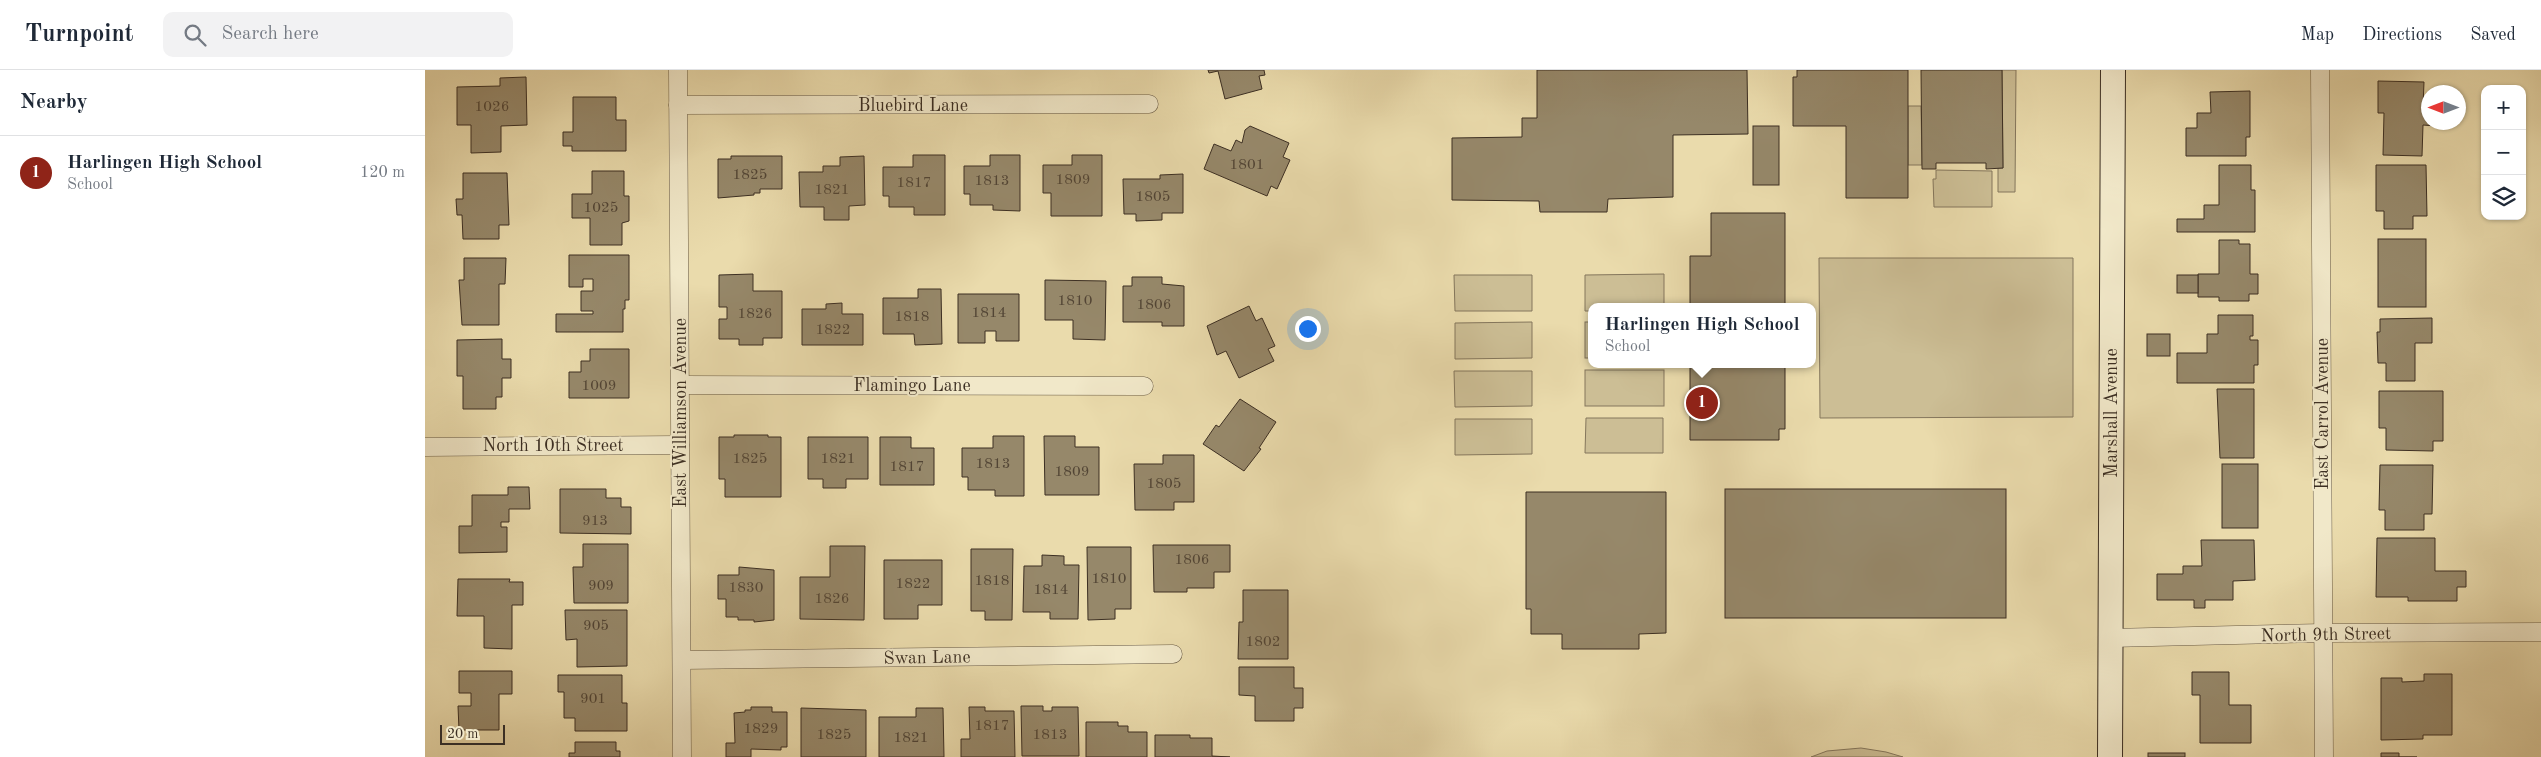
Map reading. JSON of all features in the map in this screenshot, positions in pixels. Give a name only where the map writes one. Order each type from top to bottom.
[{"type":"street","name":"East Williamson Avenue","points":[[678,70],[682,757]]},
{"type":"street","name":"Marshall Avenue","points":[[2110,757],[2113,70]]},
{"type":"street","name":"East Carrol Avenue","points":[[2320,70],[2324,757]]},
{"type":"street","name":"Bluebird Lane","points":[[677,105],[1149,104]]},
{"type":"street","name":"Flamingo Lane","points":[[681,385],[1144,386]]},
{"type":"street","name":"North 10th Street","points":[[425,447],[681,445]]},
{"type":"street","name":"North 9th Street","points":[[2110,638],[2323,633],[2541,632]]},
{"type":"street","name":"Swan Lane","points":[[681,660],[1173,654]]},
{"type":"shaded area","points":[[2002,70],[2016,70],[2015,192],[1998,192],[1998,168],[2003,168]]},
{"type":"shaded area","points":[[1908,106],[1921,106],[1922,165],[1908,165]]},
{"type":"shaded area","points":[[1936,170],[1992,171],[1992,207],[1934,207],[1933,179],[1936,179]]},
{"type":"shaded area","points":[[1819,258],[2073,258],[2073,417],[1820,418]]},
{"type":"shaded area","points":[[1664,274],[1664,303],[1588,303],[1588,311],[1585,311],[1585,275]]},
{"type":"shaded area","points":[[1454,275],[1532,275],[1532,311],[1455,311]]},
{"type":"shaded area","points":[[1532,322],[1532,358],[1455,359],[1455,323]]},
{"type":"shaded area","points":[[1585,322],[1588,322],[1588,358],[1585,358]]},
{"type":"shaded area","points":[[1585,370],[1664,370],[1664,406],[1585,406]]},
{"type":"shaded area","points":[[1454,371],[1532,371],[1532,406],[1455,407]]},
{"type":"shaded area","points":[[1586,418],[1663,418],[1663,453],[1585,453]]},
{"type":"shaded area","points":[[1455,419],[1532,419],[1532,454],[1455,455]]},
{"type":"shaded area","points":[[1861,748],[1903,757],[1811,757],[1827,751]]},
{"type":"building","points":[[1208,70],[1264,70],[1265,75],[1259,76],[1262,89],[1225,99],[1218,71],[1209,73]]},
{"type":"building","points":[[1537,70],[1747,70],[1748,134],[1673,135],[1673,197],[1608,199],[1607,212],[1540,212],[1539,201],[1452,200],[1452,138],[1522,137],[1522,118],[1537,118]]},
{"type":"building","points":[[1797,70],[1908,70],[1908,198],[1846,198],[1846,126],[1793,126],[1793,77],[1797,77]]},
{"type":"building","points":[[1921,70],[2002,70],[2003,168],[1986,169],[1986,163],[1936,163],[1936,169],[1922,169]]},
{"type":"building","points":[[526,77],[527,125],[501,126],[501,152],[471,153],[471,125],[457,125],[457,87],[500,86],[500,78]]},
{"type":"building","points":[[2378,81],[2424,82],[2424,85],[2421,85],[2422,156],[2383,155],[2384,113],[2378,113]]},
{"type":"building","points":[[2250,91],[2250,137],[2246,137],[2246,156],[2186,156],[2186,128],[2197,128],[2197,113],[2211,113],[2210,92]]},
{"type":"building","points":[[573,97],[616,97],[616,120],[626,120],[626,151],[572,151],[572,146],[563,146],[563,132],[573,132]]},
{"type":"building","points":[[1250,126],[1289,143],[1283,157],[1290,160],[1277,189],[1271,186],[1267,196],[1204,169],[1214,144],[1231,151],[1236,140],[1242,143],[1245,130]]},
{"type":"building","points":[[1753,126],[1779,126],[1779,185],[1753,185]]},
{"type":"building","points":[[913,155],[945,155],[945,215],[914,215],[914,207],[889,207],[889,196],[883,196],[883,167],[913,167]]},
{"type":"building","points":[[990,155],[1020,155],[1020,211],[993,210],[993,205],[970,205],[970,194],[964,194],[964,166],[990,166]]},
{"type":"building","points":[[1072,155],[1102,155],[1102,216],[1051,216],[1051,193],[1043,193],[1043,165],[1072,165]]},
{"type":"building","points":[[731,156],[782,156],[782,189],[760,189],[760,193],[754,193],[754,195],[718,198],[718,159],[731,159]]},
{"type":"building","points":[[864,156],[865,205],[849,206],[849,220],[824,220],[824,207],[800,207],[799,172],[823,172],[823,166],[840,166],[840,157]]},
{"type":"building","points":[[2219,165],[2251,165],[2251,190],[2255,190],[2255,232],[2177,232],[2177,219],[2204,219],[2204,205],[2219,205]]},
{"type":"building","points":[[2376,165],[2426,165],[2427,216],[2413,216],[2413,229],[2384,229],[2384,211],[2376,211]]},
{"type":"building","points":[[592,171],[624,171],[624,196],[629,196],[629,221],[622,223],[622,245],[590,245],[590,218],[572,218],[572,194],[592,194]]},
{"type":"building","points":[[463,173],[507,173],[509,225],[499,225],[499,239],[463,239],[462,215],[457,215],[456,199],[463,199]]},
{"type":"building","points":[[1183,174],[1183,213],[1162,213],[1162,220],[1136,221],[1136,214],[1124,214],[1123,179],[1160,179],[1160,175]]},
{"type":"building","points":[[1711,213],[1785,213],[1785,303],[1690,303],[1690,256],[1711,256]]},
{"type":"building","points":[[2378,239],[2426,239],[2426,307],[2378,307]]},
{"type":"building","points":[[2219,240],[2239,240],[2239,244],[2250,244],[2250,274],[2258,274],[2258,294],[2249,294],[2249,301],[2219,301],[2219,297],[2198,297],[2198,274],[2219,274]]},
{"type":"building","points":[[569,255],[629,255],[629,300],[625,300],[625,309],[623,309],[623,332],[556,332],[556,314],[593,314],[593,311],[581,311],[581,291],[593,291],[593,279],[583,279],[583,287],[569,287]]},
{"type":"building","points":[[464,258],[506,258],[505,284],[499,284],[499,325],[462,325],[459,280],[464,280]]},
{"type":"building","points":[[753,274],[753,291],[782,291],[782,338],[763,338],[763,345],[739,345],[739,339],[719,339],[719,319],[727,319],[727,307],[719,307],[719,275]]},
{"type":"building","points":[[2177,275],[2198,275],[2198,293],[2177,293]]},
{"type":"building","points":[[1132,277],[1162,277],[1162,284],[1184,286],[1184,326],[1162,326],[1162,322],[1123,322],[1123,286],[1132,286]]},
{"type":"building","points":[[1045,280],[1106,281],[1105,340],[1073,339],[1073,320],[1045,320]]},
{"type":"building","points":[[918,289],[941,289],[942,344],[915,345],[914,334],[883,334],[883,298],[918,298]]},
{"type":"building","points":[[958,294],[1019,294],[1019,341],[996,341],[996,331],[985,331],[985,343],[958,343]]},
{"type":"building","points":[[842,303],[842,314],[863,314],[863,345],[802,345],[802,309],[826,309],[826,304]]},
{"type":"building","points":[[1249,306],[1256,321],[1262,318],[1275,346],[1268,349],[1274,361],[1239,378],[1226,351],[1217,355],[1207,326]]},
{"type":"building","points":[[2218,315],[2253,315],[2253,336],[2250,336],[2250,340],[2258,340],[2258,365],[2254,365],[2254,383],[2177,383],[2177,353],[2207,353],[2207,334],[2218,334]]},
{"type":"building","points":[[2432,318],[2432,343],[2415,343],[2415,381],[2386,381],[2386,363],[2378,363],[2377,332],[2380,332],[2380,319]]},
{"type":"building","points":[[2147,334],[2170,334],[2170,356],[2147,356]]},
{"type":"building","points":[[502,339],[502,359],[511,359],[511,378],[502,378],[502,397],[496,397],[496,409],[463,409],[463,376],[457,376],[457,340]]},
{"type":"building","points":[[590,349],[629,349],[629,398],[569,398],[569,372],[581,372],[581,361],[590,361]]},
{"type":"building","points":[[1690,368],[1785,368],[1785,429],[1779,429],[1779,440],[1690,440]]},
{"type":"building","points":[[2217,389],[2254,389],[2254,458],[2220,458]]},
{"type":"building","points":[[2379,391],[2443,391],[2443,441],[2433,441],[2433,451],[2386,450],[2386,428],[2379,428]]},
{"type":"building","points":[[1240,399],[1276,422],[1259,448],[1261,449],[1244,471],[1203,444],[1216,425],[1219,427]]},
{"type":"building","points":[[734,435],[781,437],[781,497],[725,497],[725,479],[719,479],[719,437],[734,437]]},
{"type":"building","points":[[993,436],[1024,436],[1024,496],[995,496],[995,490],[968,490],[968,477],[962,477],[962,448],[993,448]]},
{"type":"building","points":[[1044,436],[1075,436],[1075,447],[1099,447],[1099,495],[1045,495]]},
{"type":"building","points":[[808,437],[868,437],[868,479],[846,479],[846,488],[823,488],[823,479],[808,479]]},
{"type":"building","points":[[880,437],[911,437],[911,448],[934,448],[934,485],[880,485]]},
{"type":"building","points":[[1163,455],[1194,455],[1194,502],[1174,502],[1174,510],[1135,510],[1134,464],[1163,464]]},
{"type":"building","points":[[2222,464],[2258,464],[2258,528],[2222,528]]},
{"type":"building","points":[[2380,465],[2433,465],[2432,514],[2424,514],[2424,530],[2385,530],[2385,510],[2379,510]]},
{"type":"building","points":[[508,487],[529,487],[530,509],[509,509],[509,522],[501,522],[501,527],[507,527],[507,552],[459,553],[459,526],[472,526],[472,495],[508,495]]},
{"type":"building","points":[[560,489],[606,489],[606,498],[621,498],[621,507],[631,507],[631,534],[560,533]]},
{"type":"building","points":[[1725,489],[2006,489],[2006,618],[1725,618]]},
{"type":"building","points":[[1526,492],[1666,492],[1666,633],[1639,634],[1639,649],[1562,649],[1562,634],[1531,634],[1531,609],[1526,609]]},
{"type":"building","points":[[2377,538],[2435,538],[2435,571],[2466,571],[2466,587],[2457,587],[2457,601],[2408,601],[2408,597],[2376,597]]},
{"type":"building","points":[[2201,540],[2254,540],[2255,580],[2233,581],[2233,600],[2205,600],[2205,608],[2194,608],[2194,600],[2157,600],[2157,574],[2183,574],[2183,566],[2202,566]]},
{"type":"building","points":[[583,544],[628,544],[628,603],[574,603],[573,567],[583,567]]},
{"type":"building","points":[[1153,545],[1230,545],[1230,572],[1214,572],[1214,588],[1187,588],[1187,592],[1154,592]]},
{"type":"building","points":[[830,546],[865,546],[864,620],[800,619],[800,577],[830,577]]},
{"type":"building","points":[[1087,547],[1131,547],[1131,609],[1115,609],[1115,619],[1088,620]]},
{"type":"building","points":[[971,549],[1013,549],[1012,620],[985,620],[985,611],[971,611]]},
{"type":"building","points":[[1042,555],[1064,556],[1064,565],[1079,565],[1078,619],[1050,619],[1050,612],[1023,612],[1024,566],[1042,566]]},
{"type":"building","points":[[884,560],[942,560],[942,605],[918,605],[918,619],[884,619]]},
{"type":"building","points":[[739,567],[774,570],[774,620],[754,622],[754,620],[738,620],[738,617],[726,617],[726,599],[718,599],[718,575],[739,575]]},
{"type":"building","points":[[458,579],[510,579],[509,582],[523,582],[523,605],[512,605],[512,649],[484,648],[484,616],[457,616]]},
{"type":"building","points":[[1243,590],[1288,590],[1288,659],[1238,659],[1239,622],[1243,622]]},
{"type":"building","points":[[565,610],[627,610],[627,666],[577,667],[577,639],[566,640]]},
{"type":"building","points":[[1239,667],[1294,667],[1294,688],[1303,688],[1303,708],[1294,708],[1294,721],[1255,721],[1255,696],[1239,695]]},
{"type":"building","points":[[459,671],[512,671],[512,694],[499,694],[499,730],[459,730],[458,706],[471,706],[471,693],[459,693]]},
{"type":"building","points":[[2192,672],[2229,672],[2229,705],[2251,705],[2251,743],[2200,743],[2200,695],[2192,695]]},
{"type":"building","points":[[2424,674],[2452,674],[2452,735],[2423,735],[2423,739],[2381,740],[2381,678],[2402,678],[2402,682],[2424,681]]},
{"type":"building","points":[[558,675],[622,675],[622,703],[627,703],[627,731],[575,731],[575,718],[564,718],[564,692],[558,692]]},
{"type":"building","points":[[1021,706],[1043,706],[1043,711],[1052,711],[1052,707],[1078,707],[1079,756],[1022,756]]},
{"type":"building","points":[[751,707],[772,707],[772,712],[787,712],[787,747],[781,747],[781,750],[751,749],[751,757],[726,757],[726,743],[735,743],[734,713],[751,710]]},
{"type":"building","points":[[969,707],[985,707],[985,711],[1014,711],[1015,757],[961,757],[961,739],[970,739]]},
{"type":"building","points":[[801,708],[866,710],[866,757],[801,757]]},
{"type":"building","points":[[916,708],[943,708],[944,757],[879,757],[879,717],[916,717]]},
{"type":"building","points":[[1086,722],[1118,722],[1118,726],[1128,726],[1128,732],[1147,732],[1147,757],[1086,757]]},
{"type":"building","points":[[1155,735],[1190,735],[1190,738],[1212,738],[1212,756],[1230,757],[1155,757]]},
{"type":"building","points":[[575,742],[616,742],[616,751],[620,751],[620,757],[569,757],[569,753],[575,753]]},
{"type":"building","points":[[2148,753],[2185,753],[2185,757],[2148,757]]},
{"type":"building","points":[[2381,753],[2399,753],[2399,757],[2381,757]]},
{"type":"place","name":"Harlingen High School","points":[[1702,403]]}]
